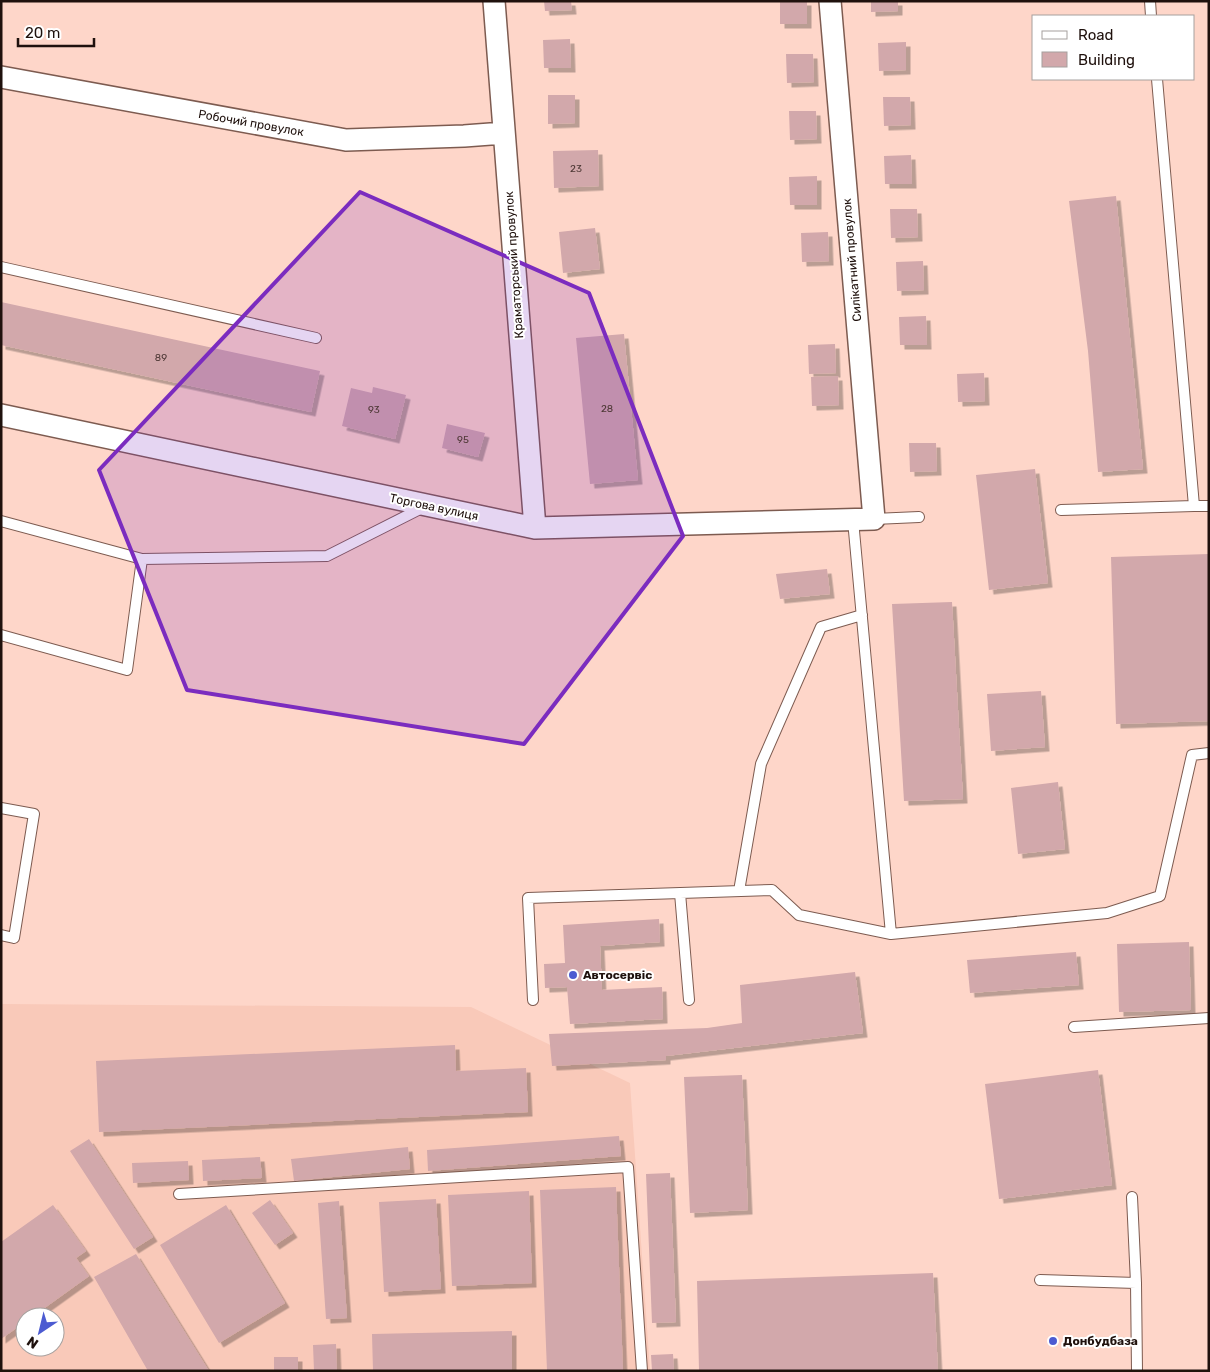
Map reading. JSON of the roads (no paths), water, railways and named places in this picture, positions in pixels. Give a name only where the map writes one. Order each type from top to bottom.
[{"type":"street","name":"Краматорський провулок","points":[[494,1],[534,528]]},
{"type":"street","name":"Силікатний провулок","points":[[830,1],[874,519]]},
{"type":"street","name":"Робочий провулок","points":[[1,78],[346,140],[504,133]]},
{"type":"street","name":"Торгова вулиця","points":[[1,415],[534,528],[874,519]]},
{"type":"lane","points":[[1150,1],[1151,15]]},
{"type":"lane","points":[[1157,80],[1194,506]]},
{"type":"lane","points":[[1,266],[316,338]]},
{"type":"lane","points":[[1,521],[142,559],[327,556],[427,505]]},
{"type":"lane","points":[[1061,510],[1209,506]]},
{"type":"lane","points":[[874,519],[919,517]]},
{"type":"lane","points":[[853,520],[891,934]]},
{"type":"lane","points":[[1,635],[127,670],[142,559]]},
{"type":"lane","points":[[739,891],[761,764],[821,627],[862,615]]},
{"type":"lane","points":[[533,1000],[528,898],[772,890],[799,915],[891,934],[1107,913],[1160,896],[1192,755],[1209,753]]},
{"type":"lane","points":[[1,808],[34,814],[14,938],[1,935]]},
{"type":"lane","points":[[680,893],[689,1000]]},
{"type":"lane","points":[[1074,1027],[1209,1018]]},
{"type":"lane","points":[[179,1194],[628,1167],[642,1371]]},
{"type":"lane","points":[[1132,1198],[1136,1282],[1137,1371]]},
{"type":"lane","points":[[1040,1280],[1136,1282]]},
{"type":"place","name":"Автосервіс","points":[[573,975]]},
{"type":"place","name":"Донбудбаза","points":[[1053,1341]]}]
